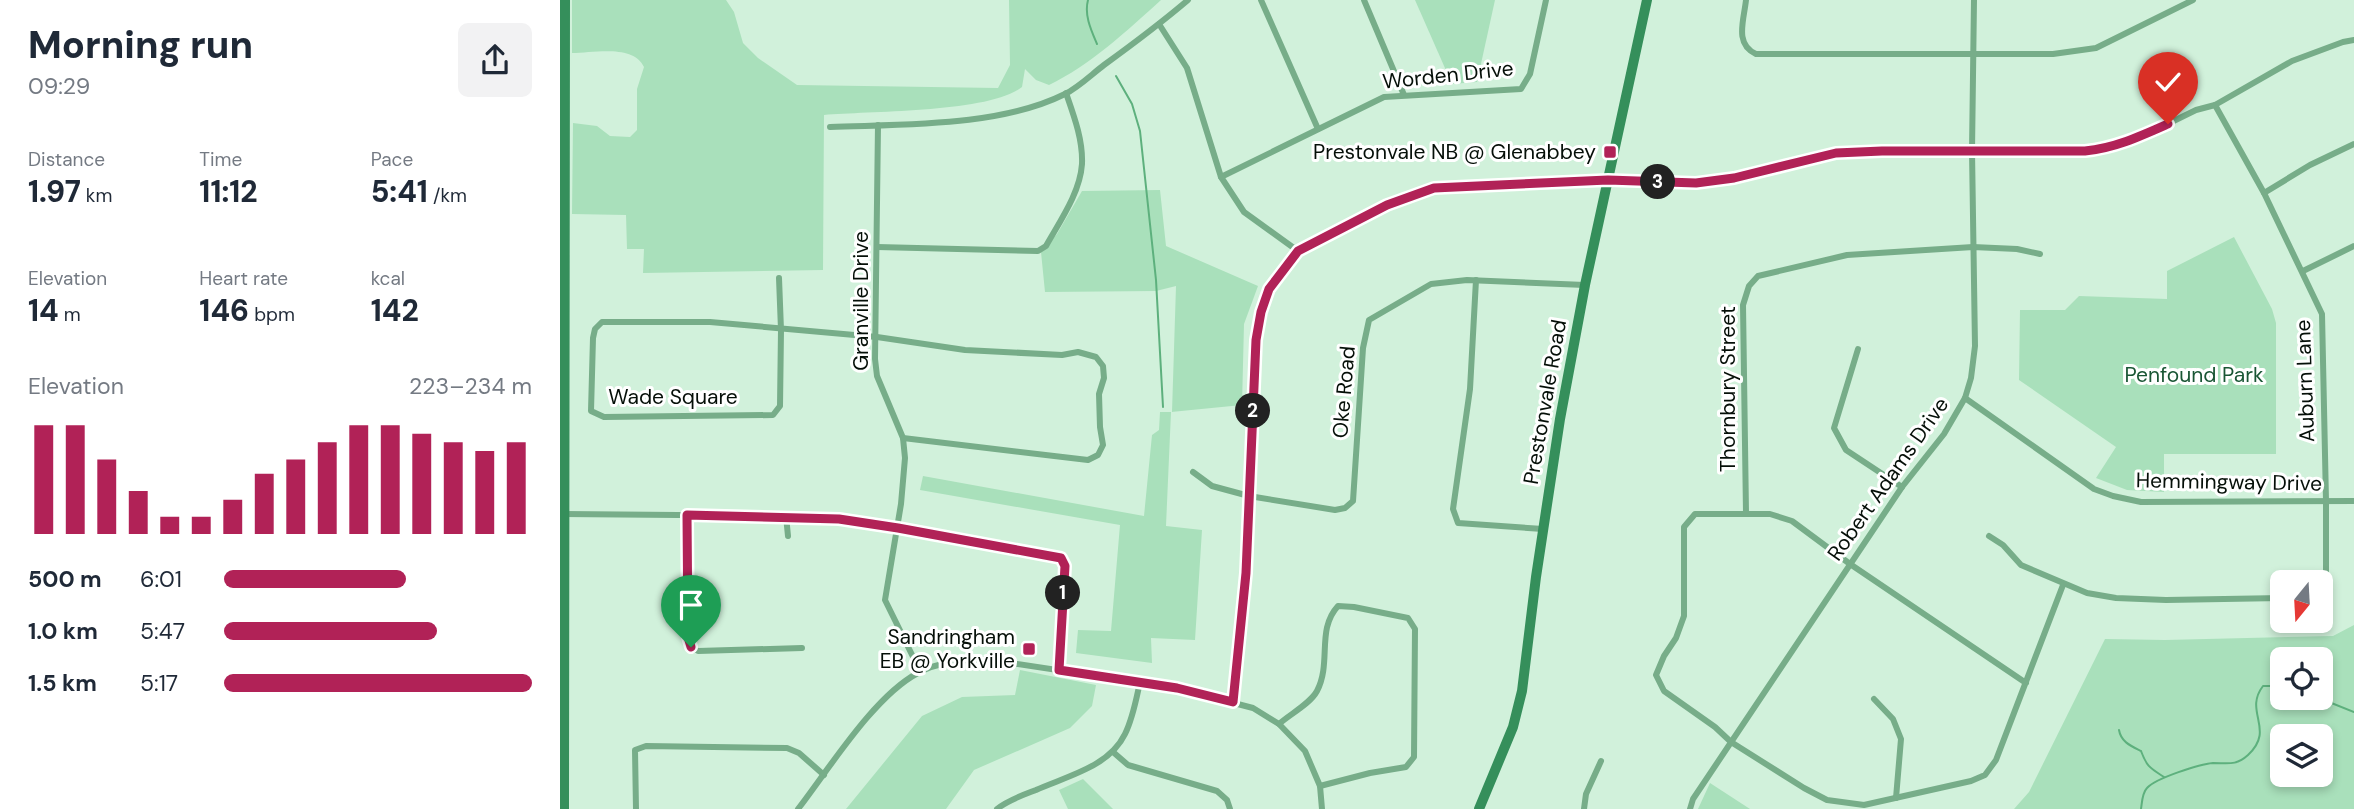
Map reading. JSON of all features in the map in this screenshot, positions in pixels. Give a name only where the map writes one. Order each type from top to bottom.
[{"type":"street","points":[[564,809],[561,514],[565,0]]},
{"type":"street","points":[[830,127],[990,116],[1023,109],[1066,93],[1188,0]]},
{"type":"street","points":[[1261,0],[1318,129]]},
{"type":"street","points":[[1364,0],[1404,96]]},
{"type":"street","name":"Worden Drive","points":[[1221,177],[1384,97],[1521,89],[1530,74],[1546,0]]},
{"type":"street","name":"Prestonvale Road","points":[[1479,809],[1513,727],[1522,691],[1560,419],[1585,285],[1647,0]]},
{"type":"street","points":[[1746,0],[1742,41],[1746,49],[1756,54],[2053,54],[2096,48],[2193,0]]},
{"type":"street","name":"Robert Adams Drive","points":[[1690,809],[1693,799],[1731,741],[1902,487],[1944,434],[1965,398],[1971,378],[1975,346],[1972,151],[1974,0]]},
{"type":"street","points":[[1159,24],[1187,68],[1221,177],[1244,212],[1298,251]]},
{"type":"street","points":[[1233,702],[1246,573],[1256,340],[1269,289],[1298,251],[1387,205],[1434,188],[1608,180],[1696,183],[1734,178],[1836,153],[2099,150],[2143,136],[2196,110],[2215,105],[2292,61],[2354,40]]},
{"type":"street","points":[[877,247],[1038,251],[1046,246],[1075,192],[1082,164],[1078,130],[1066,93]]},
{"type":"street","name":"Auburn Lane","points":[[2215,105],[2264,193],[2322,314],[2326,570]]},
{"type":"street","name":"Granville Drive","points":[[878,125],[875,359],[877,376],[903,438],[905,458],[898,528],[885,600],[920,671]]},
{"type":"street","points":[[2264,193],[2310,165],[2354,144]]},
{"type":"street","points":[[2303,271],[2354,246]]},
{"type":"street","name":"Thornbury Street","points":[[1746,513],[1744,305],[1749,286],[1758,276],[1847,254],[1973,247],[2017,249],[2040,254]]},
{"type":"street","points":[[779,278],[781,330]]},
{"type":"street","points":[[1476,280],[1470,389],[1453,509],[1458,523],[1543,529]]},
{"type":"street","name":"Oke Road","points":[[1249,496],[1335,510],[1345,508],[1353,501],[1363,348],[1369,320],[1431,284],[1476,280],[1585,285]]},
{"type":"street","name":"Wade Square","points":[[781,330],[780,406],[773,415],[604,417],[591,411],[594,329],[602,322],[710,322],[877,337],[965,349],[1062,355],[1078,352],[1096,358],[1103,366],[1104,378],[1099,394],[1103,445],[1098,455],[1088,460],[903,438]]},
{"type":"street","points":[[1857,349],[1834,428],[1846,450],[1902,487]]},
{"type":"street","name":"Hemmingway Drive","points":[[1965,398],[2094,489],[2113,496],[2141,502],[2354,501]]},
{"type":"street","points":[[1193,472],[1212,486],[1249,496]]},
{"type":"street","points":[[561,514],[839,519],[1061,558],[1065,566],[1059,670]]},
{"type":"street","points":[[2026,683],[1850,564],[1792,521],[1770,514],[1695,514],[1684,527],[1684,616],[1676,638],[1656,674],[1664,691],[1731,741],[1827,800],[1864,805],[1971,781],[1984,775],[1996,760],[2026,683],[2063,585]]},
{"type":"street","points":[[687,515],[688,637],[691,647],[698,651],[803,648]]},
{"type":"street","points":[[786,516],[788,536]]},
{"type":"street","points":[[1989,536],[2003,545],[2021,565],[2087,593],[2116,598],[2166,600],[2270,598]]},
{"type":"street","points":[[1279,724],[1316,694],[1325,672],[1328,616],[1338,606],[1408,618],[1415,629],[1414,757],[1406,767],[1320,786]]},
{"type":"street","points":[[798,809],[873,711],[897,687],[920,671],[964,660],[985,659],[1140,682],[1253,708],[1279,724],[1305,751],[1320,786],[1322,809]]},
{"type":"street","points":[[997,809],[1094,765],[1113,752],[1130,721],[1140,682]]},
{"type":"street","points":[[1874,699],[1893,719],[1901,739],[1896,798]]},
{"type":"street","points":[[636,809],[635,750],[646,746],[787,748],[799,753],[824,775]]},
{"type":"street","points":[[1113,752],[1128,765],[1217,791],[1227,800],[1230,809]]},
{"type":"street","points":[[1584,809],[1586,794],[1601,761]]},
{"type":"green space","points":[[572,0],[726,0],[734,12],[743,43],[758,58],[797,85],[998,88],[1010,65],[1009,0],[1161,0],[1093,58],[1049,85],[1036,80],[1025,69],[1022,87],[1006,96],[984,102],[928,109],[824,115],[823,270],[643,273],[644,249],[627,249],[626,215],[572,214],[573,123],[597,126],[610,136],[630,137],[637,130],[637,89],[644,67],[639,60],[622,52],[572,53]]},
{"type":"green space","points":[[1415,0],[1495,0],[1477,82],[1452,84]]},
{"type":"green space","points":[[1160,190],[1166,246],[1258,286],[1244,324],[1242,405],[1172,412],[1176,286],[1156,291],[1045,292],[1041,252],[1057,234],[1082,191]]},
{"type":"green space","name":"Penfound Park","points":[[2234,237],[2272,309],[2276,323],[2276,454],[2164,454],[2164,492],[2127,490],[2096,478],[2116,447],[2019,380],[2020,310],[2065,310],[2079,296],[2167,299],[2167,271]]},
{"type":"green space","points":[[1160,412],[1171,412],[1166,526],[1202,530],[1195,640],[1151,638],[1152,663],[1076,653],[1078,630],[1111,631],[1120,525],[920,490],[923,476],[1144,516],[1152,435],[1159,430]]},
{"type":"green space","points":[[2354,625],[2354,809],[2014,809],[2029,792],[2105,639],[2333,636]]},
{"type":"green space","points":[[1020,670],[1096,685],[1092,706],[1070,728],[974,770],[946,809],[846,809],[922,716],[962,697],[1015,695]]},
{"type":"green space","points":[[1083,779],[1113,809],[1068,809],[1059,790]]},
{"type":"green space","points":[[1710,783],[1750,809],[1698,809]]},
{"type":"waterway","points":[[1088,0],[1090,28],[1097,44]]},
{"type":"waterway","points":[[1116,76],[1132,104],[1140,131],[1156,280],[1163,407]]},
{"type":"waterway","points":[[2141,809],[2145,790],[2159,780],[2207,764],[2244,759],[2256,746],[2259,737],[2256,704],[2258,695],[2263,686],[2270,686]]},
{"type":"waterway","points":[[2333,704],[2354,712]]},
{"type":"waterway","points":[[2119,730],[2124,741],[2141,751],[2150,767],[2164,777]]},
{"type":"place","name":"Prestonvale NB @ Glenabbey","points":[[1610,152]]},
{"type":"place","name":"Sandringham EB @ Yorkville","points":[[1029,649]]},
{"type":"route","points":[[691,647],[688,637],[687,515],[839,519],[1061,558],[1065,566],[1059,670],[1177,688],[1233,702],[1246,573],[1256,340],[1269,289],[1298,251],[1387,205],[1434,188],[1608,180],[1696,183],[1734,178],[1836,153],[2085,151],[2106,148],[2143,136],[2168,124]]}]
